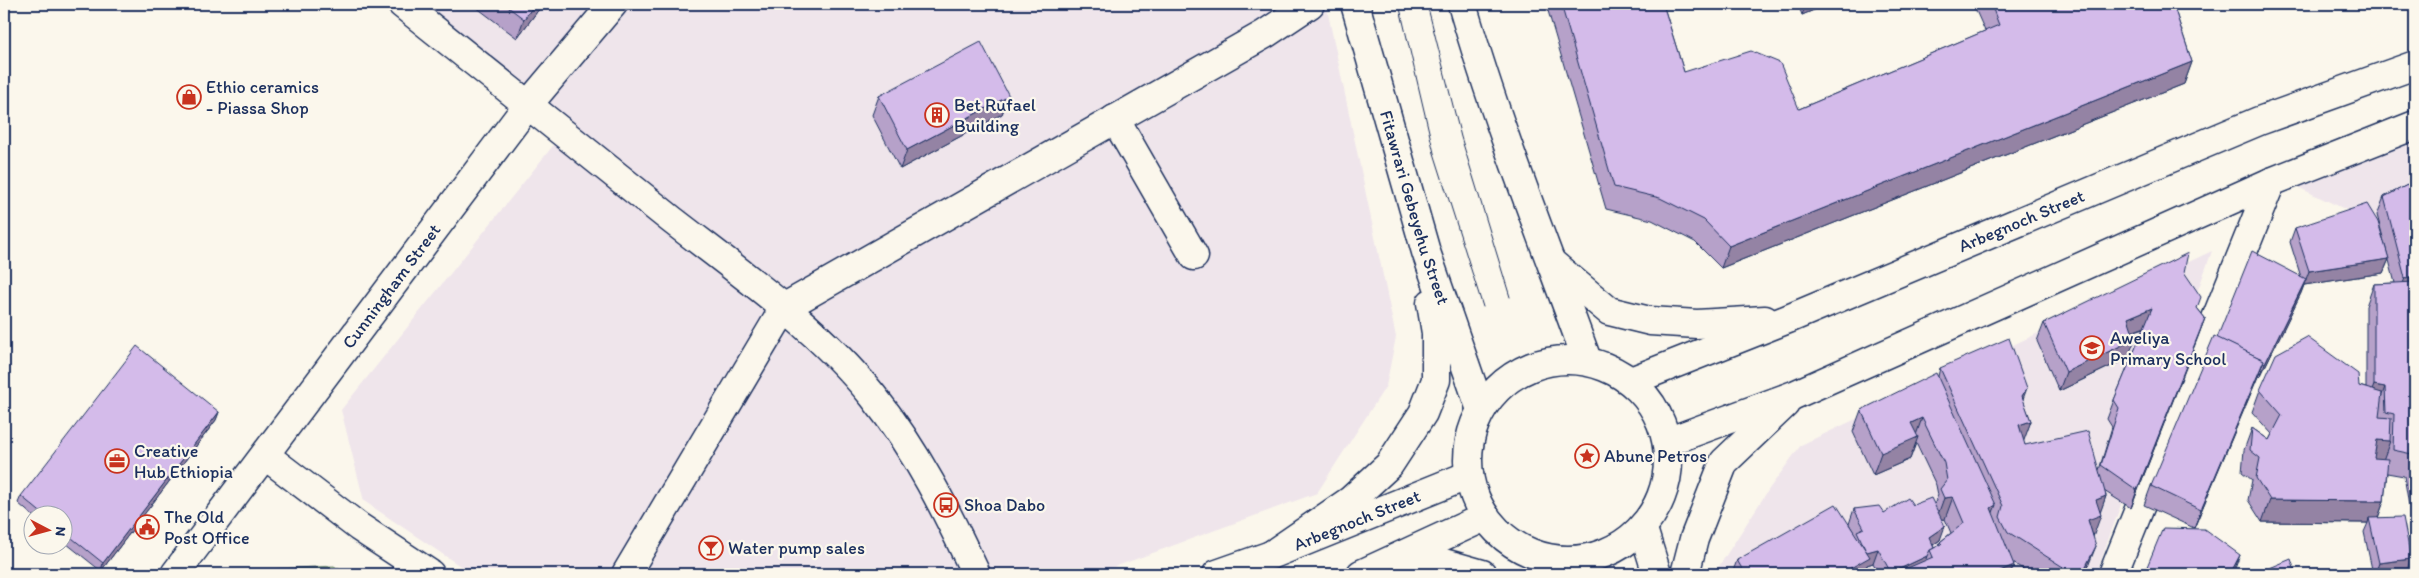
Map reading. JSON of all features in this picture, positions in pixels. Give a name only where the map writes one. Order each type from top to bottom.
[{"type":"main road","points":[[402,4],[528,106],[785,307],[846,365],[897,429],[920,464],[947,512],[976,574]]},
{"type":"main road","name":"Cunningham Street","points":[[175,574],[266,456],[528,106],[613,4]]},
{"type":"main road","points":[[626,574],[785,307],[1265,34],[1310,4]]},
{"type":"main road","name":"Fitawrari Gebeyehu Street","points":[[1355,4],[1420,230],[1481,410]]},
{"type":"main road","points":[[1462,4],[1492,99],[1587,360]]},
{"type":"main road","name":"Arbegnoch Street","points":[[1631,381],[1788,319],[2259,121],[2415,65]]},
{"type":"main road","points":[[1115,119],[1194,256]]},
{"type":"main road","points":[[1668,442],[1794,395],[2271,182],[2415,125]]},
{"type":"main road","points":[[2113,574],[2271,182]]},
{"type":"main road","points":[[1271,555],[1350,500],[1389,465],[1423,413],[1436,380],[1436,333],[1420,230]]},
{"type":"main road","points":[[1551,262],[1610,311],[1650,321],[1697,324],[1788,319]]},
{"type":"main road","points":[[1555,359],[1587,360],[1610,368],[1631,381],[1648,398],[1660,419],[1668,442],[1668,473],[1659,503],[1642,529],[1620,548],[1566,568],[1532,555],[1506,540],[1485,517],[1474,497],[1469,475],[1469,441],[1481,410],[1500,385],[1526,368],[1555,359]]},
{"type":"main road","points":[[1685,574],[1694,539],[1724,462],[1794,395]]},
{"type":"main road","points":[[266,456],[359,528],[430,574]]},
{"type":"main road","name":"Arbegnoch Street","points":[[1217,574],[1271,555],[1469,475]]},
{"type":"main road","points":[[1361,574],[1485,517]]},
{"type":"main road","points":[[1642,529],[1657,574]]},
{"type":"main road","points":[[1390,562],[1440,562],[1482,574]]},
{"type":"shaded area","points":[[418,4],[1326,4],[1396,337],[1386,386],[1317,493],[1095,574],[472,574],[364,501],[341,410],[564,132],[526,103]]},
{"type":"shaded area","points":[[2415,131],[2415,242],[2272,175]]},
{"type":"shaded area","name":"Aweliya Primary School","points":[[2212,251],[2096,574],[1714,574],[1769,489],[1801,445]]},
{"type":"green space","points":[[334,566],[347,574],[270,574],[277,569]]},
{"type":"building","points":[[504,4],[535,4],[524,19]]},
{"type":"building","points":[[1561,4],[1663,4],[1684,72],[1751,51],[1780,63],[1799,109],[1999,25],[1991,4],[2173,4],[2192,62],[1729,246],[1704,220],[1660,198],[1614,187]]},
{"type":"building","name":"Bet Rufael Building","points":[[981,42],[1009,96],[907,150],[879,96]]},
{"type":"building","points":[[2415,181],[2415,276],[2405,278],[2384,197]]},
{"type":"building","points":[[2367,204],[2378,222],[2389,259],[2309,271],[2295,228]]},
{"type":"building","points":[[2252,251],[2306,279],[2265,363],[2263,362],[2264,360],[2217,338]]},
{"type":"building","points":[[2188,253],[2184,272],[2201,297],[2197,308],[2205,318],[2137,490],[2101,465],[2119,408],[2114,400],[2152,308],[2128,318],[2135,339],[2066,372],[2044,323]]},
{"type":"building","points":[[2415,282],[2415,474],[2412,454],[2393,450],[2394,414],[2386,412],[2385,387],[2374,385],[2374,284]]},
{"type":"building","points":[[2214,336],[2264,360],[2201,510],[2151,486]]},
{"type":"building","points":[[2307,337],[2358,374],[2359,386],[2382,393],[2379,417],[2391,418],[2390,441],[2377,440],[2374,458],[2388,459],[2384,501],[2270,500],[2256,478],[2260,458],[2250,450],[2252,428],[2269,440],[2282,415],[2260,390],[2276,354]]},
{"type":"building","points":[[2009,338],[2027,388],[2022,396],[2031,421],[2019,425],[2025,445],[2088,431],[2106,496],[2096,500],[2101,515],[2088,520],[2096,546],[2082,574],[2074,574],[2008,532],[2000,517],[2003,506],[1940,368]]},
{"type":"building","name":"Creative Hub Ethiopia","points":[[137,346],[219,412],[103,563],[72,538],[72,506],[33,506],[21,496]]},
{"type":"building","points":[[1936,373],[1996,505],[1991,508],[2014,565],[1993,574],[1894,574],[1933,557],[1930,550],[1942,544],[1940,542],[1964,523],[1953,497],[1944,498],[1940,489],[1947,480],[1944,463],[1922,418],[1911,423],[1918,437],[1881,453],[1861,410]]},
{"type":"building","points":[[1908,498],[1913,505],[1931,498],[1945,526],[1929,537],[1934,548],[1930,550],[1927,556],[1891,573],[1878,549],[1867,552],[1865,549],[1857,531],[1864,528],[1854,509],[1879,506],[1884,513]]},
{"type":"building","points":[[1836,504],[1870,557],[1840,574],[1745,574],[1737,560]]},
{"type":"building","points":[[2403,517],[2411,559],[2379,563],[2369,518]]},
{"type":"building","points":[[2163,528],[2204,529],[2240,555],[2230,574],[2144,574]]},
{"type":"building","points":[[2291,559],[2296,574],[2258,574],[2258,573]]},
{"type":"tram line","points":[[1399,4],[1434,153],[1483,307]]},
{"type":"tram line","points":[[1427,4],[1461,137],[1510,297]]},
{"type":"place","name":"Ethio ceramics - Piassa Shop","points":[[189,97]]},
{"type":"place","name":"Bet Rufael Building","points":[[937,115]]},
{"type":"place","name":"Aweliya Primary School","points":[[2092,348]]},
{"type":"place","name":"Abune Petros","points":[[1587,456]]},
{"type":"place","name":"Creative Hub Ethiopia","points":[[117,461]]},
{"type":"place","name":"Shoa Dabo","points":[[946,505]]},
{"type":"place","name":"The Old Post Office","points":[[147,527]]},
{"type":"place","name":"Water pump sales","points":[[711,548]]}]
